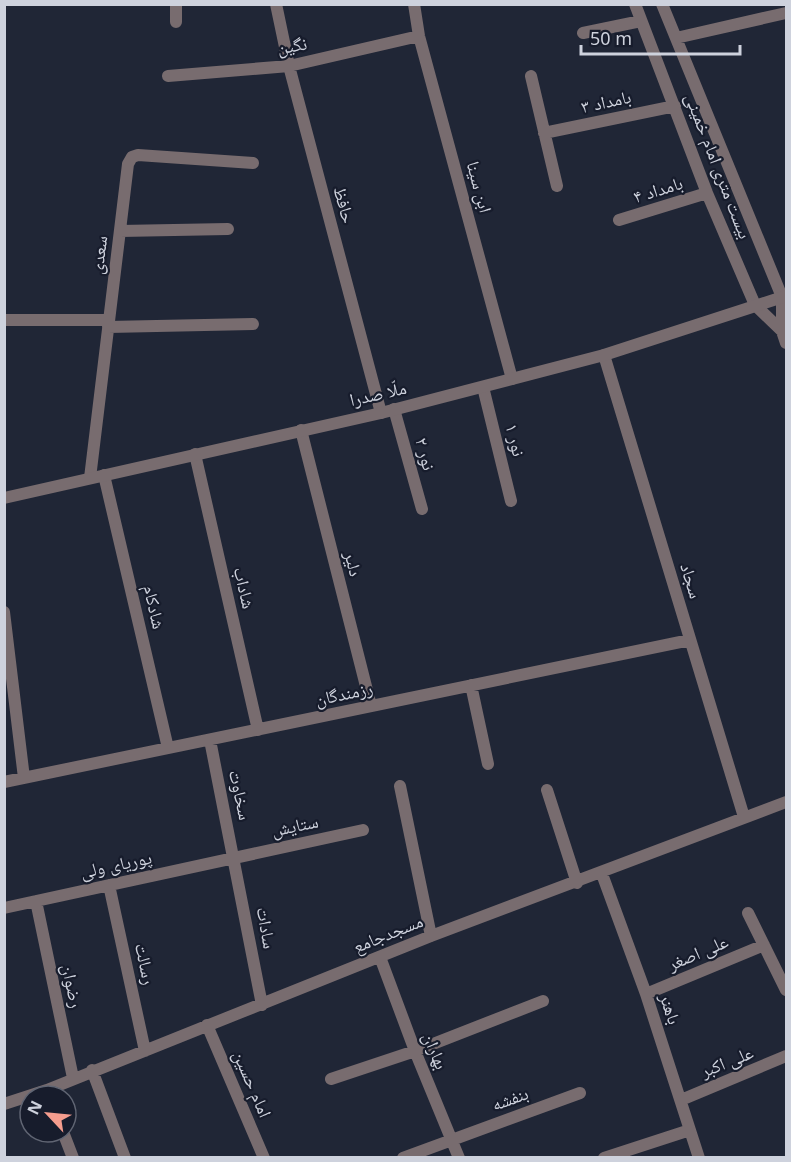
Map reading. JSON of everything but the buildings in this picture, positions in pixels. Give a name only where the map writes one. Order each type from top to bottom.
[{"type":"street","points":[[176,4],[176,22]]},
{"type":"street","name":"حافظ","points":[[276,4],[289,66],[381,413]]},
{"type":"street","name":"ابن سینا","points":[[414,4],[419,36],[512,379]]},
{"type":"street","name":"بیست متری امام خمینی","points":[[634,4],[707,193],[754,305],[784,337]]},
{"type":"street","name":"بیست متری امام خمینی","points":[[662,4],[784,297],[784,337]]},
{"type":"street","points":[[676,38],[784,10]]},
{"type":"street","points":[[583,33],[641,21]]},
{"type":"street","name":"نگین","points":[[168,76],[289,66],[419,36]]},
{"type":"street","points":[[531,76],[556,186]]},
{"type":"street","name":"بامداد ۳","points":[[544,133],[675,106]]},
{"type":"street","name":"سعدی","points":[[90,478],[128,164],[138,155],[253,163]]},
{"type":"street","name":"بامداد ۴","points":[[619,220],[707,193]]},
{"type":"street","points":[[120,231],[228,229]]},
{"type":"street","name":"ملّا صدرا","points":[[4,498],[381,413],[483,387],[604,355],[784,297]]},
{"type":"street","points":[[4,320],[109,324],[253,324]]},
{"type":"street","name":"سجاد","points":[[604,355],[744,817]]},
{"type":"street","name":"نور ۱","points":[[483,387],[511,501]]},
{"type":"street","name":"نور ۲","points":[[394,409],[422,509]]},
{"type":"street","name":"دلیر","points":[[301,430],[371,706]]},
{"type":"street","name":"شاداب","points":[[195,454],[258,730]]},
{"type":"street","name":"شادکام","points":[[104,475],[168,748]]},
{"type":"street","points":[[4,612],[24,778]]},
{"type":"street","name":"رزمندگان","points":[[4,782],[690,640]]},
{"type":"street","points":[[471,685],[488,764]]},
{"type":"street","name":"سخاوت","points":[[210,740],[235,858]]},
{"type":"street","points":[[400,786],[431,936]]},
{"type":"street","points":[[547,790],[577,883]]},
{"type":"street","name":"مسجدجامع","points":[[63,1084],[92,1070],[262,1005],[431,936],[602,874],[786,802]]},
{"type":"street","name":"ستایش","points":[[235,858],[363,830]]},
{"type":"street","name":"پوریای ولی","points":[[4,908],[235,858]]},
{"type":"street","name":"سادات","points":[[235,858],[262,1005]]},
{"type":"street","name":"باهنر","points":[[602,874],[646,994],[699,1158]]},
{"type":"street","name":"رسالت","points":[[110,885],[145,1051]]},
{"type":"street","name":"رضوان","points":[[36,901],[73,1078]]},
{"type":"street","points":[[748,913],[786,990]]},
{"type":"street","name":"علی اصغر","points":[[646,994],[764,945]]},
{"type":"street","name":"بهاران","points":[[380,957],[415,1051],[459,1158]]},
{"type":"street","points":[[331,1079],[415,1051],[543,1001]]},
{"type":"street","name":"امام حسین","points":[[207,1025],[264,1158]]},
{"type":"street","name":"علی اکبر","points":[[681,1100],[786,1056]]},
{"type":"street","points":[[92,1070],[125,1158]]},
{"type":"street","name":"بنفشه","points":[[403,1158],[580,1093]]},
{"type":"street","points":[[604,1158],[618,1156],[690,1130]]}]
